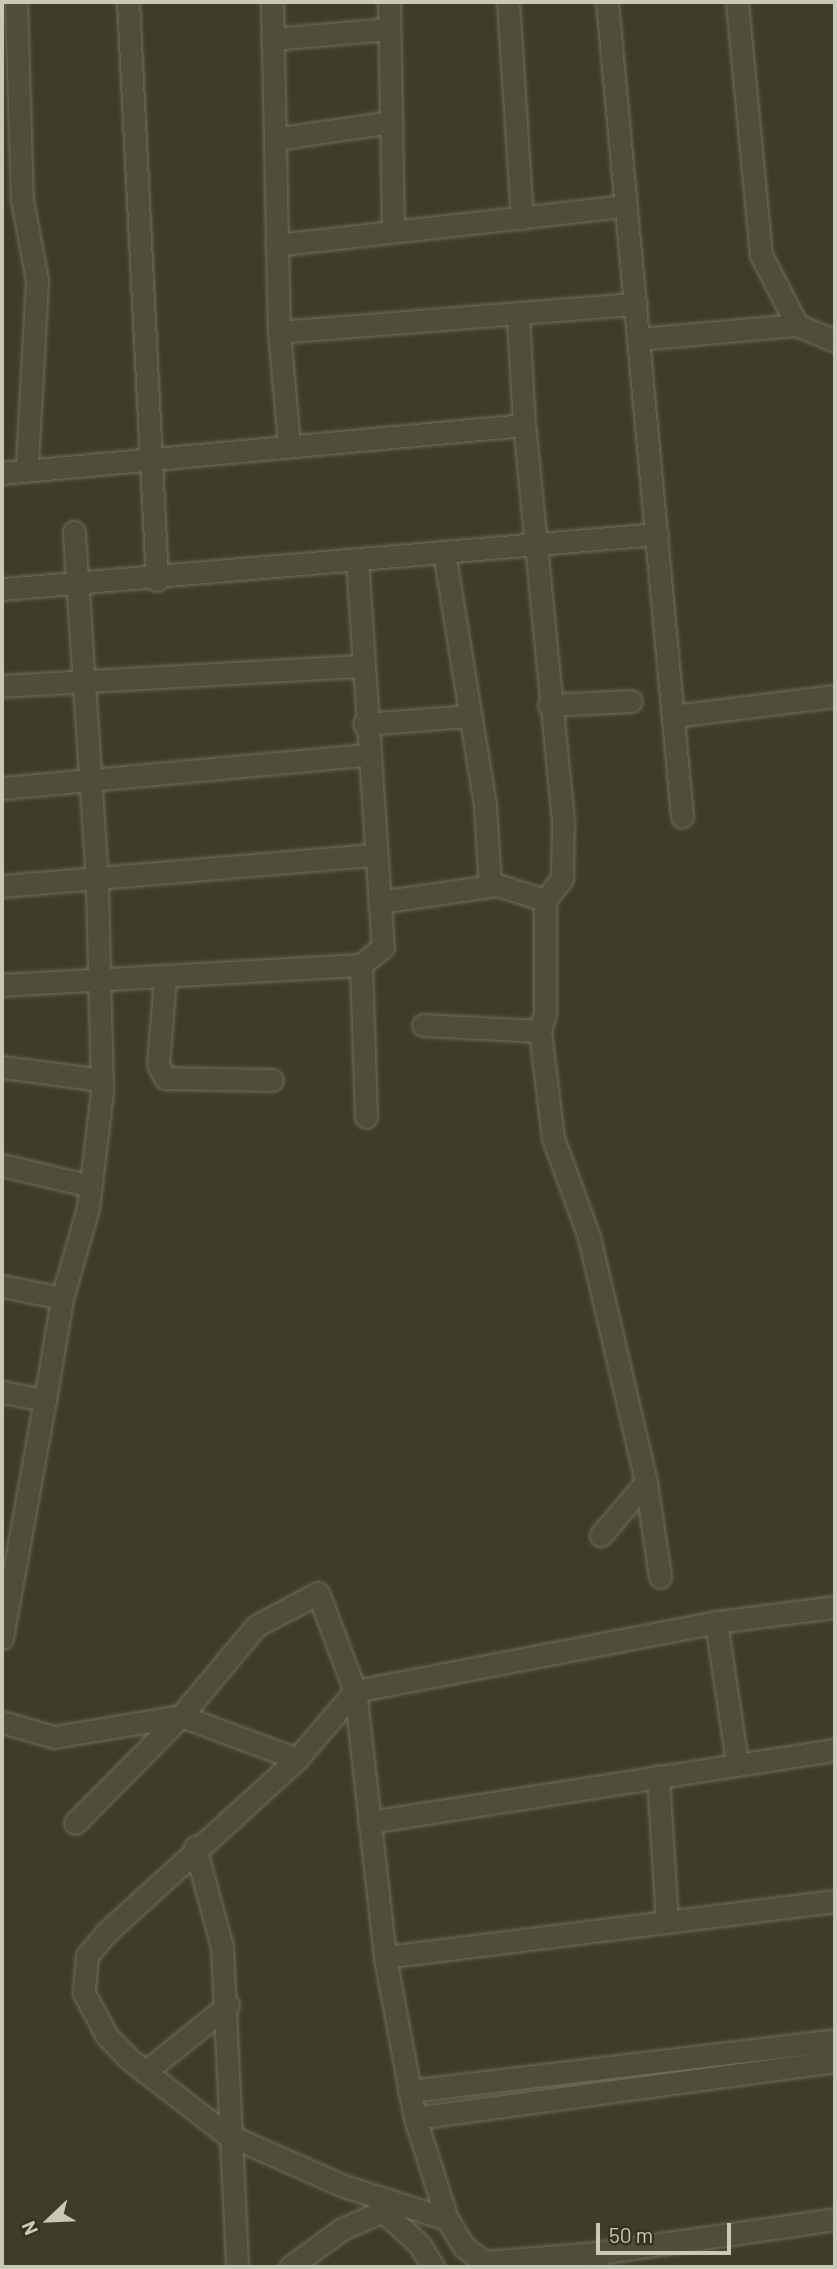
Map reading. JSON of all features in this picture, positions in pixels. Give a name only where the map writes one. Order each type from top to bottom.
[{"type":"street","points":[[16,2],[22,200],[37,280],[27,467]]},
{"type":"street","points":[[128,2],[158,580]]},
{"type":"street","points":[[272,2],[279,332],[289,445]]},
{"type":"street","points":[[389,2],[393,228]]},
{"type":"street","points":[[508,2],[522,219]]},
{"type":"street","points":[[607,2],[682,817]]},
{"type":"street","points":[[737,2],[748,164],[761,255],[797,325]]},
{"type":"street","points":[[272,38],[389,29]]},
{"type":"street","points":[[275,139],[391,122]]},
{"type":"street","points":[[276,245],[393,228],[522,219],[626,206]]},
{"type":"street","points":[[279,332],[518,316],[636,304]]},
{"type":"street","points":[[518,316],[524,425],[539,549],[563,864],[557,890],[545,900],[540,1031],[553,1138],[589,1237],[646,1482],[660,1577]]},
{"type":"street","points":[[639,339],[797,325],[835,341]]},
{"type":"street","points":[[2,473],[27,467],[524,425]]},
{"type":"street","points":[[2,1638],[62,1298],[90,1186],[102,1080],[97,880],[74,532]]},
{"type":"street","points":[[2,589],[158,580],[444,552],[539,549],[657,534]]},
{"type":"street","points":[[444,552],[467,716],[485,806],[490,886]]},
{"type":"street","points":[[2,985],[100,984],[361,965],[383,947],[361,667],[357,559]]},
{"type":"street","points":[[2,686],[361,667]]},
{"type":"street","points":[[674,716],[835,696]]},
{"type":"street","points":[[549,705],[631,701]]},
{"type":"street","points":[[365,724],[467,716]]},
{"type":"street","points":[[2,788],[89,785],[367,755]]},
{"type":"street","points":[[2,886],[375,855]]},
{"type":"street","points":[[379,902],[490,886],[545,900]]},
{"type":"street","points":[[361,965],[366,1118]]},
{"type":"street","points":[[165,980],[158,1065],[165,1078],[272,1080]]},
{"type":"street","points":[[423,1025],[540,1031]]},
{"type":"street","points":[[2,1068],[102,1080]]},
{"type":"street","points":[[2,1165],[90,1186]]},
{"type":"street","points":[[2,1286],[62,1298]]},
{"type":"street","points":[[2,1392],[45,1400]]},
{"type":"street","points":[[601,1535],[646,1482]]},
{"type":"street","points":[[75,1823],[181,1716],[256,1626],[318,1593],[355,1691],[385,1957],[415,2118],[447,2219],[464,2247],[484,2262],[598,2260],[835,2219]]},
{"type":"street","points":[[447,2219],[391,2208],[226,2134],[145,2072],[100,2024],[82,1972],[106,1933],[195,1847],[297,1759],[355,1691],[716,1622],[835,1606]]},
{"type":"street","points":[[716,1622],[737,1763]]},
{"type":"street","points":[[2,1723],[54,1737],[181,1716],[297,1759]]},
{"type":"street","points":[[369,1822],[737,1763],[835,1750]]},
{"type":"street","points":[[658,1776],[667,1922]]},
{"type":"street","points":[[195,1847],[222,1947],[228,2005],[232,2068],[226,2134],[237,2267]]},
{"type":"street","points":[[385,1957],[835,1901]]},
{"type":"street","points":[[145,2072],[228,2005]]},
{"type":"street","points":[[409,2091],[835,2040]]},
{"type":"street","points":[[415,2118],[835,2061]]},
{"type":"street","points":[[290,2267],[342,2229],[391,2208]]},
{"type":"street","points":[[391,2208],[420,2245],[433,2267]]}]
